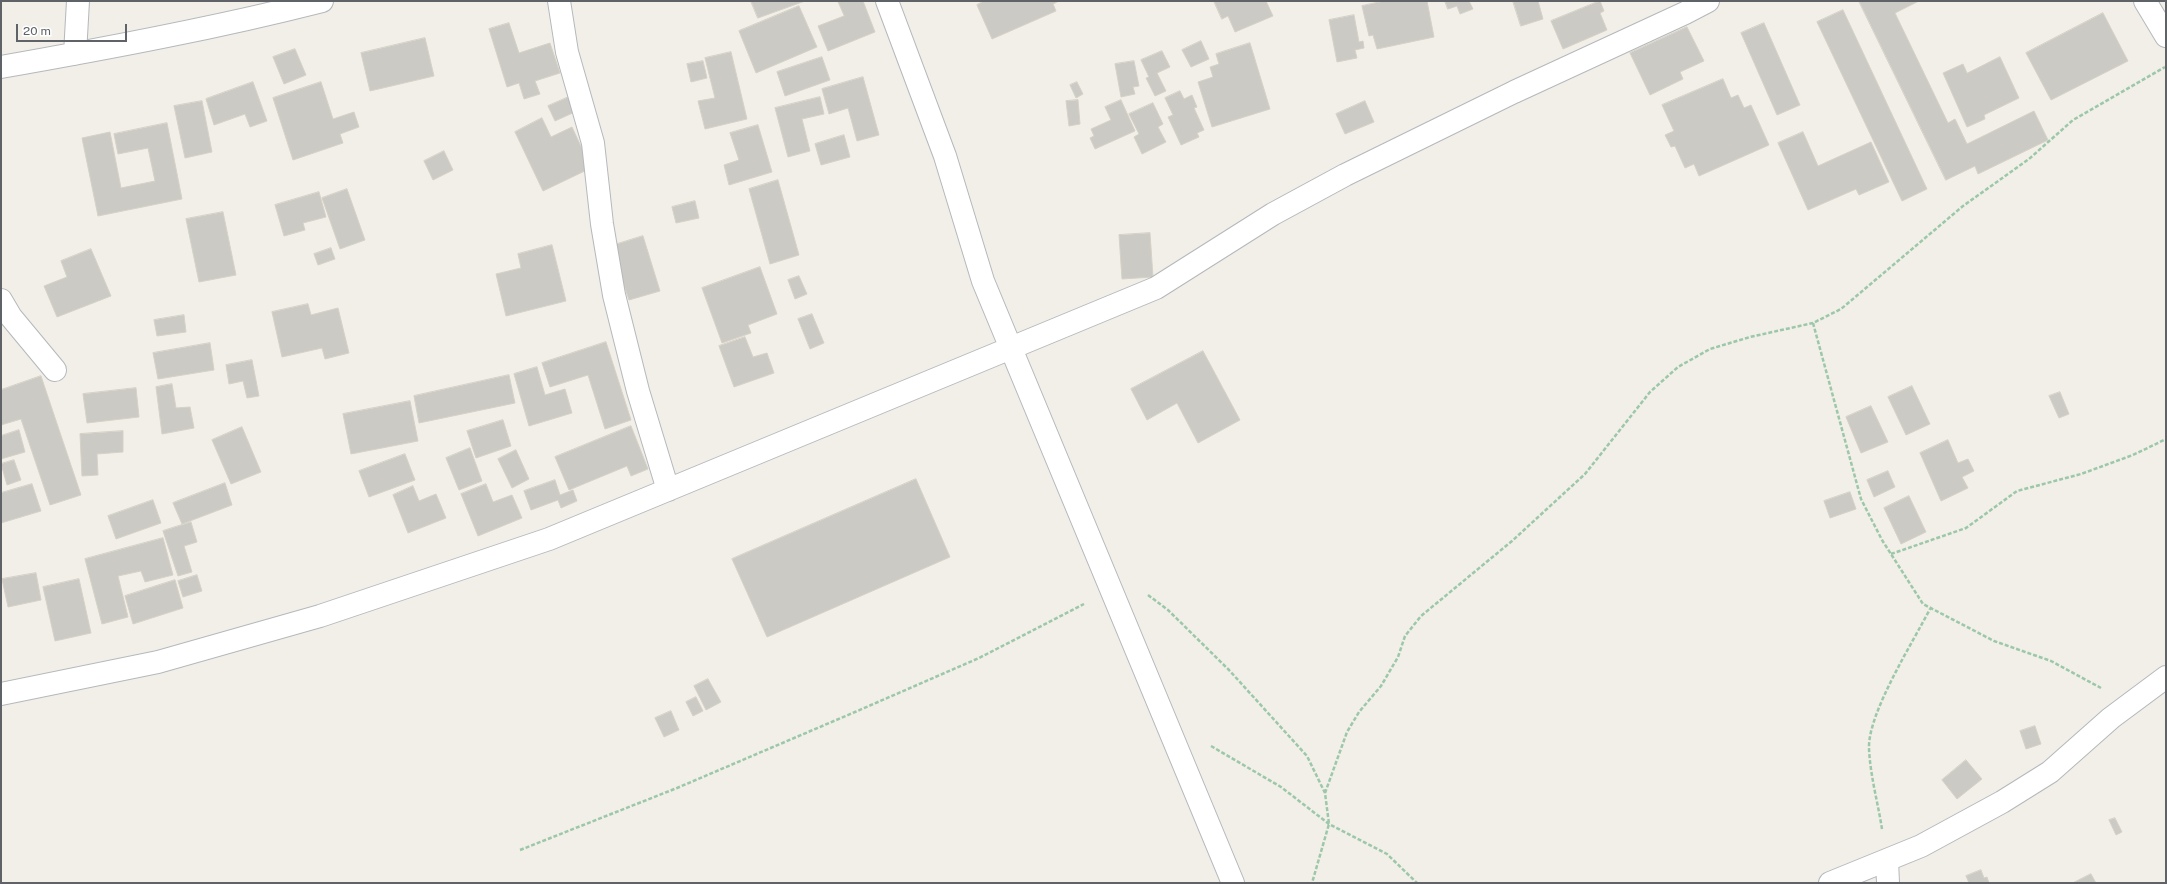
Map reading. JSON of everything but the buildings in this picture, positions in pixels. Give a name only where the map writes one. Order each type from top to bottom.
[{"type":"street","points":[[75,54],[78,1]]},
{"type":"street","points":[[1,67],[75,54],[267,15],[322,1]]},
{"type":"street","points":[[559,1],[567,52],[593,143],[602,224],[614,295],[638,391],[668,490]]},
{"type":"street","points":[[887,1],[944,156],[983,281],[1112,589],[1232,883]]},
{"type":"street","points":[[1,694],[158,662],[320,616],[549,540],[1156,288],[1273,214],[1346,175],[1682,7],[1708,1]]},
{"type":"street","points":[[2145,1],[2166,36]]},
{"type":"street","points":[[1,300],[11,317],[55,370]]},
{"type":"street","points":[[1830,883],[1921,846],[2002,802],[2050,772],[2130,704],[2166,677]]},
{"type":"street","points":[[1887,860],[1888,883]]},
{"type":"path","points":[[1326,793],[1347,732],[1359,712],[1381,686],[1398,658],[1405,636],[1417,621],[1512,541],[1585,474],[1650,392],[1678,367],[1710,349],[1750,337],[1813,323],[1841,309],[1963,206],[2029,159],[2073,120],[2166,66]]},
{"type":"path","points":[[1813,323],[1862,499],[1891,554],[1923,604],[1994,641],[2050,661],[2130,704]]},
{"type":"path","points":[[1891,554],[1966,528],[2017,491],[2096,468],[2133,455],[2166,439]]},
{"type":"path","points":[[520,850],[677,788],[877,703],[979,658],[1112,589]]},
{"type":"path","points":[[1143,591],[1168,610],[1223,664],[1307,756],[1326,793],[1329,824],[1312,883]]},
{"type":"path","points":[[1887,860],[1869,747],[1872,722],[1896,672],[1930,609]]},
{"type":"path","points":[[1166,720],[1281,787],[1329,824],[1388,854],[1418,883]]}]
